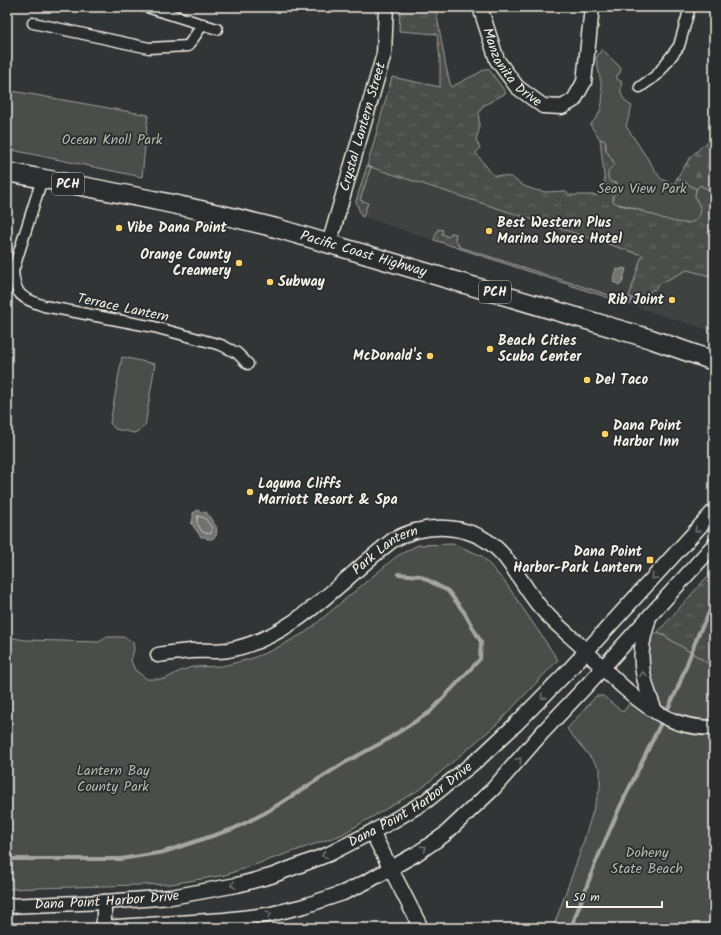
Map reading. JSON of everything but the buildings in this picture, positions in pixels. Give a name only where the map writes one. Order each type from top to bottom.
[{"type":"highway","name":"Pacific Coast Highway","points":[[7,172],[224,215],[276,228],[644,337],[714,361]]},
{"type":"main road","name":"Crystal Lantern Street","points":[[329,244],[384,54],[386,7]]},
{"type":"main road","name":"Manzanita Drive","points":[[480,7],[497,60],[518,87],[543,106],[562,107],[574,100],[584,82],[592,7]]},
{"type":"main road","name":"Dana Point Harbor Drive","points":[[7,906],[104,902],[171,897],[236,885],[271,876],[329,854],[372,832],[426,801],[467,769],[515,725],[570,669],[714,511]]},
{"type":"main road","name":"Park Lantern","points":[[158,655],[193,651],[211,652],[228,650],[259,640],[283,628],[303,615],[393,540],[419,530],[438,527],[467,532],[497,549],[509,563],[541,608],[603,667]]},
{"type":"main road","name":"Dana Point Harbor Drive","points":[[104,928],[224,920],[266,915],[304,906],[343,893],[391,869],[416,854],[444,835],[494,789],[541,734],[714,545]]},
{"type":"main road","points":[[650,616],[642,638],[640,658],[642,675],[655,711]]},
{"type":"main road","points":[[603,667],[638,698],[667,718],[679,723],[714,728]]},
{"type":"main road","points":[[372,832],[421,928]]},
{"type":"main road","points":[[104,902],[104,928]]},
{"type":"street","points":[[147,7],[217,29]]},
{"type":"street","points":[[640,87],[657,75],[679,46],[690,7]]},
{"type":"street","points":[[32,23],[149,48],[188,46],[202,24]]},
{"type":"street","points":[[10,269],[42,179]]},
{"type":"street","name":"Terrace Lantern","points":[[10,269],[17,292],[27,300],[44,306],[154,327],[221,345],[237,353],[248,364]]},
{"type":"shaded area","points":[[367,166],[642,255],[629,297],[640,301],[653,289],[655,290],[659,284],[687,270],[714,277],[714,323],[712,331],[598,295],[361,216],[356,201]]},
{"type":"green space","points":[[442,7],[436,10],[451,87],[488,68],[506,93],[483,106],[479,113],[479,130],[476,140],[480,148],[476,153],[493,175],[511,177],[524,186],[535,190],[546,192],[565,191],[570,195],[598,195],[607,187],[605,185],[600,139],[606,141],[606,150],[615,164],[608,178],[614,183],[619,184],[619,190],[613,196],[619,205],[677,222],[696,200],[695,192],[700,185],[709,190],[713,195],[714,277],[687,270],[659,284],[640,301],[629,297],[642,255],[367,166],[392,77],[440,87],[440,59],[437,34],[399,31],[400,8]]},
{"type":"green space","name":"Seav View Park","points":[[602,49],[621,68],[620,73],[617,75],[617,79],[622,82],[621,93],[626,102],[632,106],[626,126],[661,179],[674,184],[677,178],[696,189],[695,196],[701,210],[698,218],[694,221],[689,223],[680,223],[613,202],[613,196],[619,187],[617,183],[610,182],[608,178],[608,171],[615,164],[606,150],[606,141],[600,139],[590,125],[596,118],[602,102],[601,85],[596,58]]},
{"type":"green space","name":"Ocean Knoll Park","points":[[7,90],[148,115],[142,177],[7,149]]},
{"type":"green space","points":[[714,138],[714,196],[709,190],[700,185],[696,189],[677,178],[692,155]]},
{"type":"green space","points":[[367,166],[371,167],[360,200],[368,203],[363,217],[361,216],[356,201]]},
{"type":"green space","points":[[438,229],[443,230],[442,234],[449,237],[451,233],[456,234],[455,239],[460,247],[628,301],[629,297],[632,298],[630,305],[434,240]]},
{"type":"green space","points":[[122,357],[155,364],[145,426],[135,433],[115,429],[110,423]]},
{"type":"green space","name":"Lantern Bay County Park","points":[[454,544],[482,556],[505,582],[558,660],[497,724],[422,788],[341,835],[225,875],[171,884],[7,889],[7,637],[25,640],[99,642],[107,637],[124,637],[133,642],[134,650],[131,661],[135,670],[147,679],[165,679],[180,671],[192,667],[222,666],[250,659],[273,650],[306,632],[397,556],[418,545]]},
{"type":"green space","points":[[714,569],[714,667],[658,632]]},
{"type":"green space","name":"Doheny State Beach","points":[[658,632],[714,667],[714,928],[553,928],[580,853],[600,788],[600,769],[567,729],[596,696],[603,696],[623,712],[648,679],[645,665],[651,637]]},
{"type":"water","points":[[622,268],[626,269],[620,285],[613,282],[617,269],[621,270]]},
{"type":"water","points":[[198,510],[202,513],[207,513],[217,528],[216,536],[212,539],[201,537],[191,523],[193,522],[193,513]]},
{"type":"waterway","points":[[7,859],[121,859],[164,852],[233,829],[265,813],[344,763],[383,742],[430,712],[480,659],[481,642],[464,612],[448,591],[420,576],[398,574]]},
{"type":"waterway","points":[[571,928],[595,864],[619,809],[677,690],[698,635],[714,603]]},
{"type":"place","name":"Vibe Dana Point","points":[[119,228]]},
{"type":"place","name":"Best Western Plus Marina Shores Hotel","points":[[489,231]]},
{"type":"place","name":"Orange County Creamery","points":[[239,263]]},
{"type":"place","name":"Subway","points":[[270,282]]},
{"type":"place","name":"Rib Joint","points":[[672,300]]},
{"type":"place","name":"Beach Cities Scuba Center","points":[[490,349]]},
{"type":"place","name":"McDonald's","points":[[430,356]]},
{"type":"place","name":"Del Taco","points":[[587,380]]},
{"type":"place","name":"Dana Point Harbor Inn","points":[[605,434]]},
{"type":"place","name":"Laguna Cliffs Marriott Resort & Spa","points":[[250,492]]},
{"type":"place","name":"Dana Point Harbor-Park Lantern","points":[[650,560]]}]
